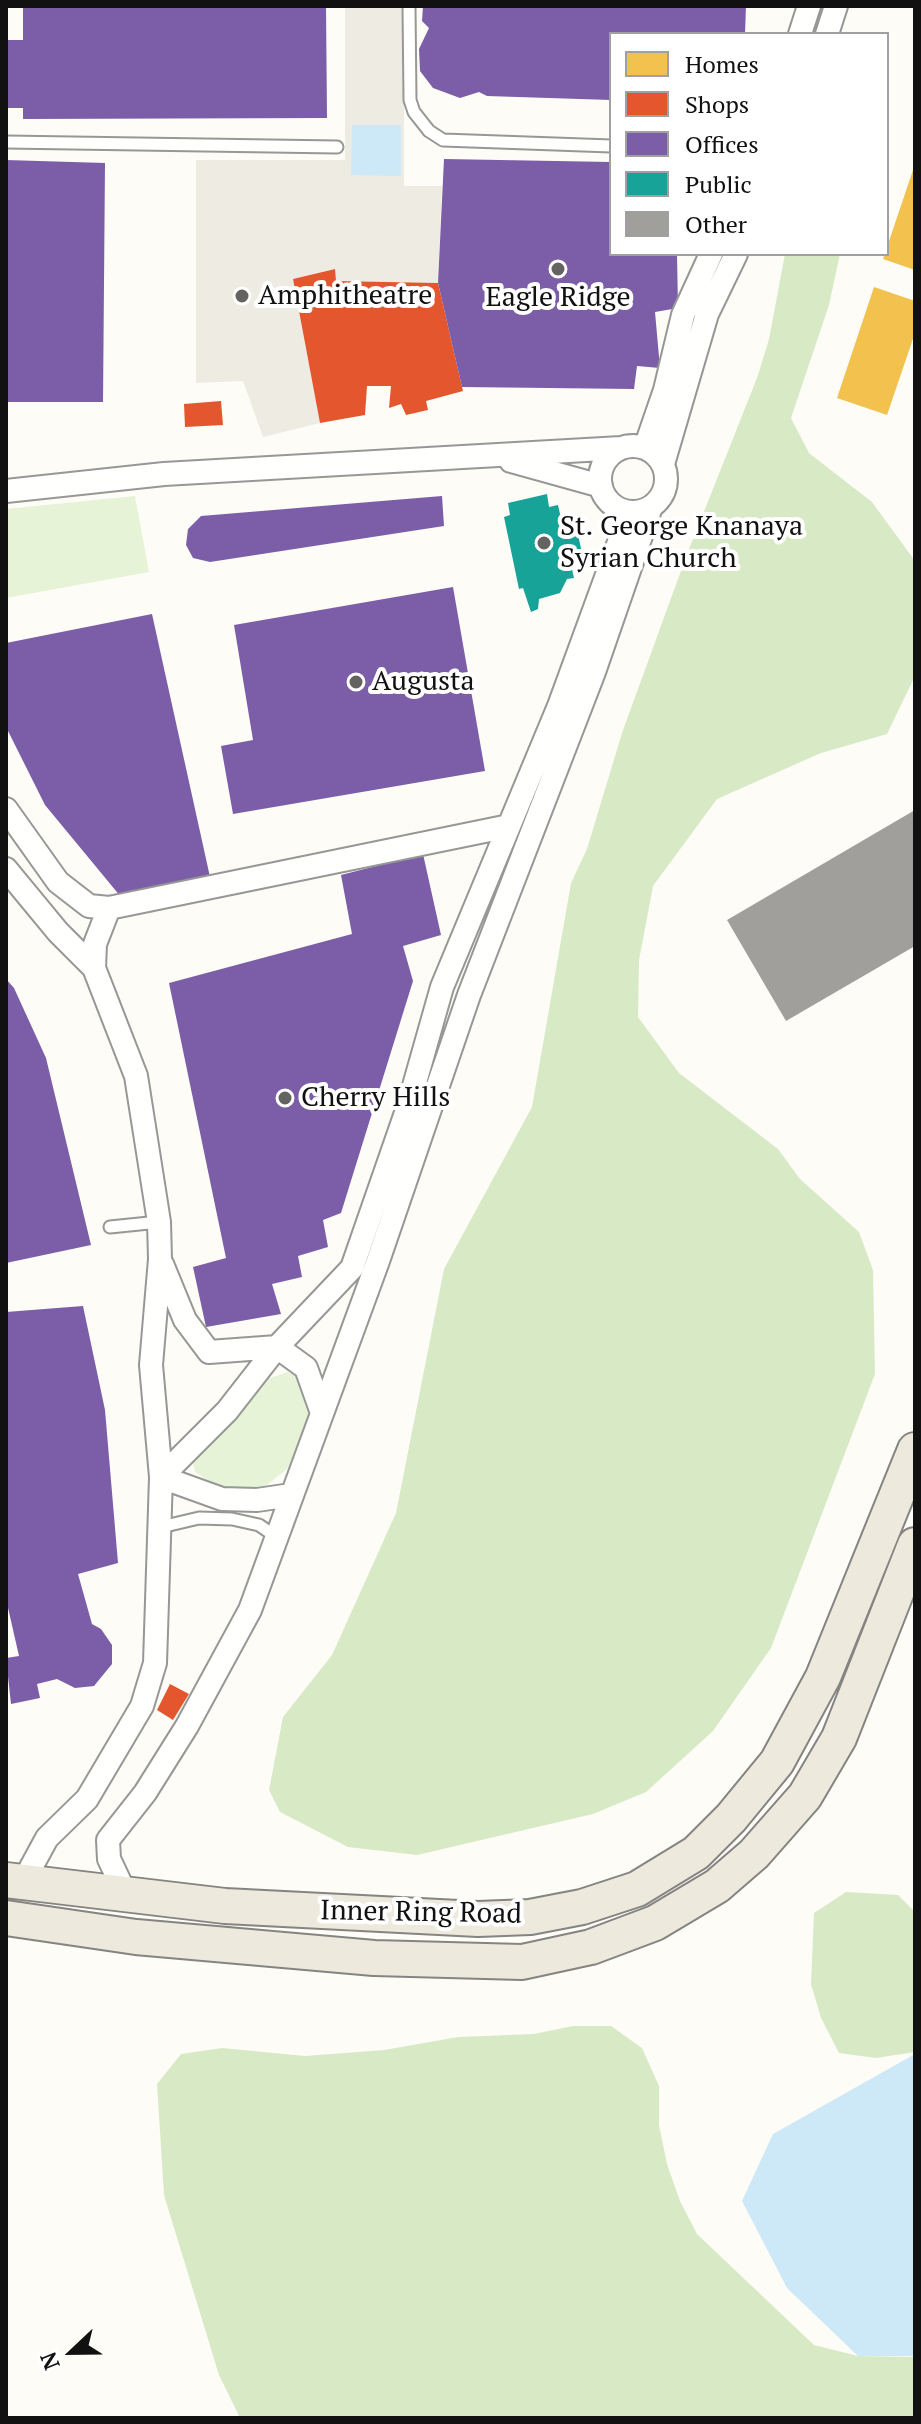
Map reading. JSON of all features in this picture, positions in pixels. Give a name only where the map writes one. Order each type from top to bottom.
[{"type":"main road","name":"Inner Ring Road","points":[[14,1882],[225,1906],[478,1919],[530,1917],[582,1907],[637,1889],[696,1853],[731,1818],[777,1762],[823,1677],[915,1450]]},
{"type":"main road","name":"Inner Ring Road","points":[[6,1918],[136,1937],[374,1958],[522,1962],[591,1947],[655,1923],[717,1886],[754,1854],[805,1796],[839,1738],[915,1545]]},
{"type":"street","points":[[801,32],[809,6]]},
{"type":"street","points":[[828,32],[836,6]]},
{"type":"street","points":[[645,448],[665,390],[683,315],[710,256]]},
{"type":"street","points":[[161,1477],[227,1411],[277,1347],[352,1268],[408,1107],[442,987],[640,510],[665,488],[663,464],[707,314],[735,256]]},
{"type":"street","points":[[621,448],[604,464],[601,486],[611,504],[640,510]]},
{"type":"street","points":[[6,491],[164,474],[621,448],[645,448],[663,464]]},
{"type":"street","points":[[494,457],[601,486]]},
{"type":"street","points":[[127,1897],[109,1859],[108,1840],[145,1793],[187,1726],[250,1610],[469,995],[594,672],[640,510]]},
{"type":"street","points":[[6,809],[58,882],[89,906],[109,908],[509,826]]},
{"type":"street","points":[[6,869],[58,932],[94,968]]},
{"type":"street","points":[[14,1882],[47,1838],[87,1799],[149,1692],[155,1663],[161,1477],[151,1365],[160,1259],[159,1222],[136,1076],[94,968],[95,944],[109,908]]},
{"type":"street","points":[[160,1259],[185,1320],[209,1352],[277,1347],[306,1368],[322,1413]]},
{"type":"street","points":[[161,1477],[222,1499],[257,1500],[291,1495]]},
{"type":"lane","points":[[409,6],[410,100],[421,123],[436,136],[443,140],[609,146]]},
{"type":"lane","points":[[6,142],[337,147]]},
{"type":"lane","points":[[110,1227],[159,1222]]},
{"type":"lane","points":[[161,1527],[199,1518],[232,1519],[259,1525],[275,1536]]},
{"type":"green space","points":[[785,256],[840,256],[829,305],[791,418],[809,453],[872,502],[915,561],[915,676],[887,734],[821,753],[717,799],[653,886],[639,960],[638,1017],[679,1073],[778,1149],[800,1179],[859,1232],[873,1270],[875,1374],[771,1648],[713,1731],[646,1792],[593,1814],[417,1855],[348,1847],[280,1812],[269,1790],[283,1717],[332,1655],[396,1513],[444,1269],[532,1107],[571,883],[587,849],[622,733],[686,557],[757,378],[769,339]]},
{"type":"green space","points":[[135,496],[149,572],[6,598],[6,509]]},
{"type":"green space","points":[[288,1372],[301,1378],[308,1392],[309,1415],[307,1430],[287,1469],[267,1485],[243,1490],[217,1486],[195,1472],[192,1460],[198,1450],[267,1379]]},
{"type":"green space","points":[[846,1892],[898,1895],[915,1912],[915,2052],[876,2058],[839,2053],[821,2018],[811,1984],[814,1913]]},
{"type":"green space","points":[[573,2026],[611,2026],[642,2048],[659,2086],[659,2125],[667,2164],[680,2201],[697,2234],[814,2345],[858,2356],[915,2357],[915,2418],[240,2418],[219,2375],[164,2195],[157,2084],[181,2054],[222,2048],[305,2056],[384,2050],[458,2037],[534,2034]]},
{"type":"shaded area","points":[[345,6],[404,6],[404,186],[442,186],[438,283],[336,281],[334,269],[293,279],[320,423],[263,437],[243,381],[196,383],[196,160],[345,160]]},
{"type":"water","points":[[352,125],[401,125],[401,176],[351,175]]},
{"type":"water","points":[[915,2054],[915,2356],[858,2356],[787,2288],[742,2201],[773,2134]]},
{"type":"building: Homes","points":[[915,164],[915,270],[883,259],[889,256],[889,241]]},
{"type":"building: Homes","points":[[874,287],[915,301],[915,333],[887,415],[837,398]]},
{"type":"building: Shops","points":[[335,269],[336,281],[438,283],[463,391],[426,401],[428,410],[406,415],[401,404],[389,408],[391,386],[367,386],[365,415],[320,423],[293,279]]},
{"type":"building: Shops","points":[[221,401],[223,425],[185,427],[184,404]]},
{"type":"building: Shops","points":[[170,1684],[189,1694],[173,1720],[157,1710]]},
{"type":"building: Offices","points":[[23,6],[326,6],[327,118],[23,119],[23,108],[6,108],[6,40],[23,40]]},
{"type":"building: Offices","points":[[423,6],[746,6],[745,32],[609,32],[609,100],[487,96],[479,92],[460,98],[433,88],[420,71],[419,49],[429,28],[422,21]]},
{"type":"building: Offices","name":"Eagle Ridge","points":[[444,159],[609,162],[609,256],[677,256],[678,308],[655,312],[660,368],[637,366],[634,389],[462,387],[438,283]]},
{"type":"building: Offices","points":[[6,160],[105,163],[103,402],[6,402]]},
{"type":"building: Offices","points":[[442,496],[444,526],[210,562],[193,558],[186,545],[188,529],[201,516]]},
{"type":"building: Offices","name":"Augusta","points":[[453,587],[485,771],[233,814],[221,746],[253,740],[234,625]]},
{"type":"building: Offices","points":[[152,614],[210,877],[121,897],[45,805],[6,727],[6,643]]},
{"type":"building: Offices","name":"Cherry Hills","points":[[423,854],[441,935],[403,946],[413,981],[341,1213],[323,1220],[328,1247],[298,1256],[302,1277],[272,1284],[281,1314],[206,1327],[193,1267],[226,1258],[169,983],[352,934],[341,875]]},
{"type":"building: Offices","points":[[6,979],[14,988],[46,1058],[91,1245],[6,1263]]},
{"type":"building: Offices","points":[[83,1306],[105,1410],[118,1563],[78,1574],[92,1624],[101,1629],[112,1645],[112,1664],[94,1686],[75,1688],[57,1679],[37,1684],[40,1698],[11,1704],[6,1658],[19,1656],[6,1599],[6,1312]]},
{"type":"building: Public","name":"St. George Knanaya Syrian Church","points":[[547,494],[549,507],[558,505],[564,532],[577,530],[582,553],[569,556],[574,578],[567,579],[560,593],[539,599],[538,609],[531,612],[523,588],[519,589],[504,517],[510,515],[508,503]]},
{"type":"building: Other","points":[[915,810],[915,946],[786,1021],[727,920]]},
{"type":"place","name":"Eagle Ridge","points":[[558,269]]},
{"type":"place","name":"Amphitheatre","points":[[242,296]]},
{"type":"place","name":"St. George Knanaya Syrian Church","points":[[544,543]]},
{"type":"place","name":"Augusta","points":[[356,682]]},
{"type":"place","name":"Cherry Hills","points":[[285,1098]]}]
